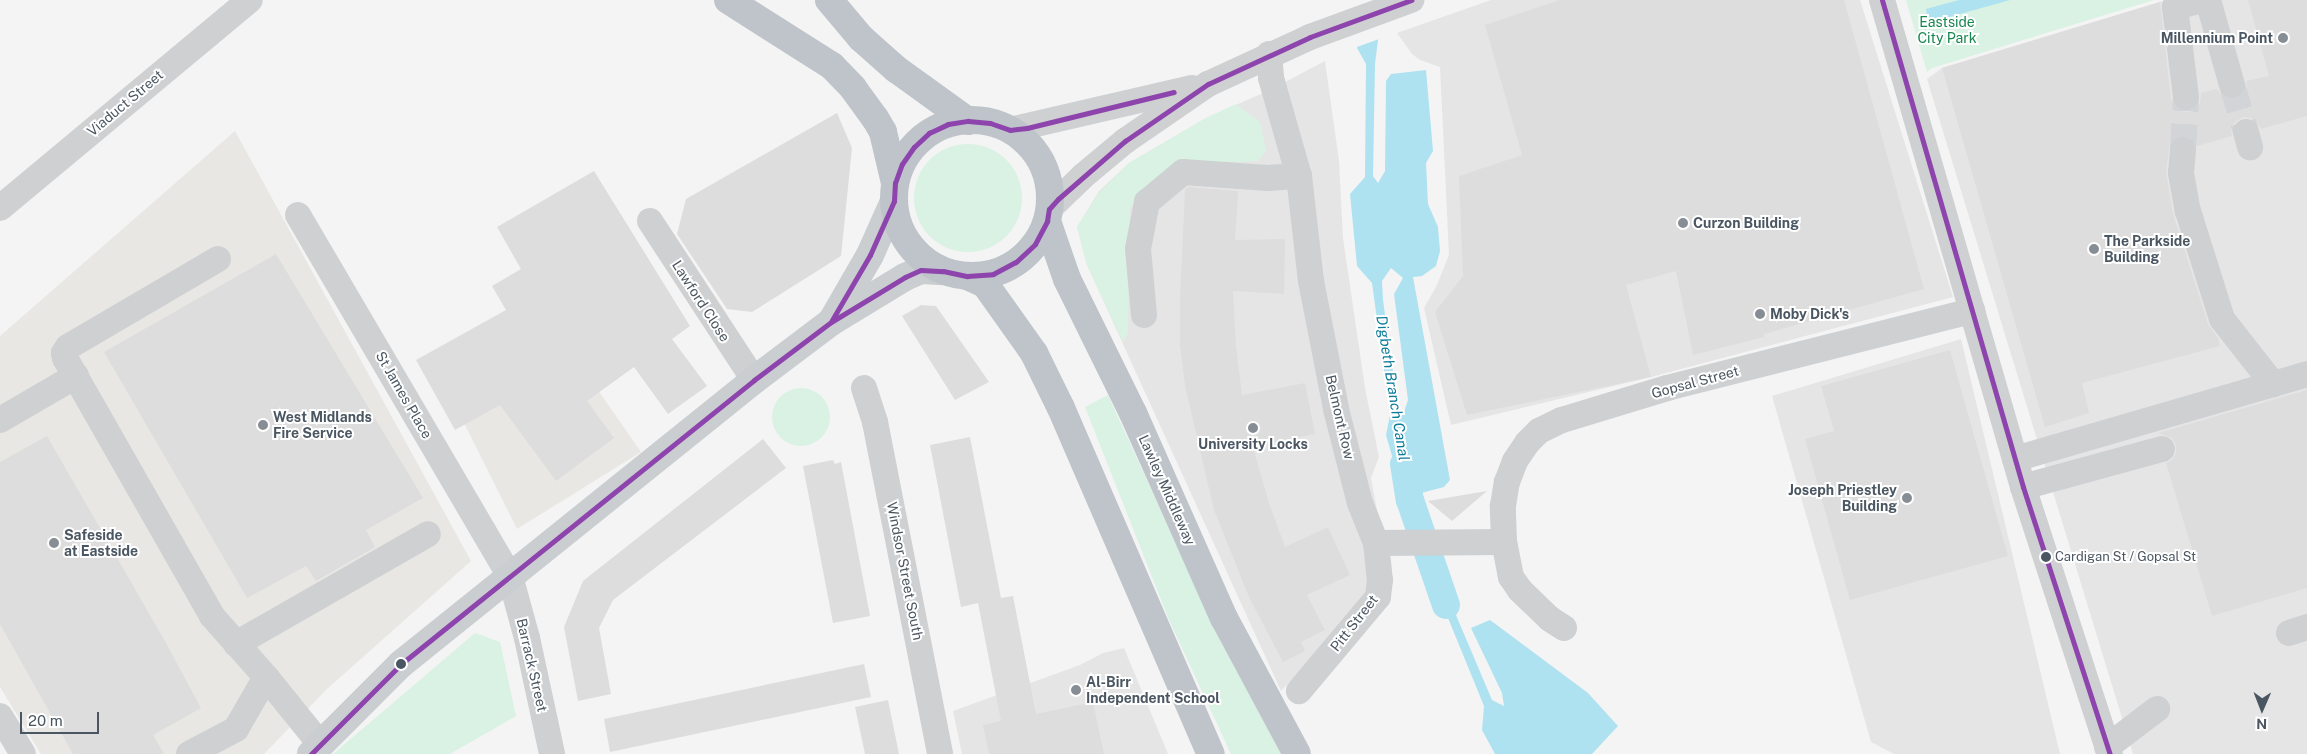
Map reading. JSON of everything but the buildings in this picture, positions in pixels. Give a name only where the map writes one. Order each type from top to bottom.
[{"type":"highway","points":[[728,0],[832,66],[853,88],[876,118],[883,132],[895,192],[896,216],[908,244],[930,264],[985,284],[1034,353],[1061,408],[1211,754]]},
{"type":"highway","points":[[829,0],[861,38],[896,69],[968,120]]},
{"type":"highway","points":[[895,192],[902,164],[914,146],[929,133],[948,124],[968,120],[990,123],[1010,130],[1025,141],[1037,156],[1045,172],[1050,190],[1048,215],[1035,244],[1016,262],[993,274],[955,273]]},
{"type":"highway","name":"Lawley Middleway","points":[[1048,215],[1067,279],[1133,413],[1224,618],[1298,754]]},
{"type":"main road","points":[[831,322],[870,254],[895,192]]},
{"type":"main road","points":[[316,749],[401,664],[754,380],[831,322],[905,277],[921,270],[955,273]]},
{"type":"street","name":"Viaduct Street","points":[[0,208],[250,0]]},
{"type":"street","points":[[1882,0],[2023,488],[2108,751],[2157,709]]},
{"type":"street","points":[[2186,96],[2175,7],[2203,0]]},
{"type":"street","points":[[2208,0],[2232,85]]},
{"type":"street","points":[[1048,215],[1083,176],[1125,141],[1208,84],[1270,54],[1404,2]]},
{"type":"street","name":"Belmont Row","points":[[1270,54],[1272,78],[1299,176],[1312,281],[1336,409],[1360,503],[1376,543]]},
{"type":"street","points":[[1010,130],[1208,84]]},
{"type":"street","points":[[2184,150],[2181,174],[2188,211],[2222,319],[2273,384]]},
{"type":"street","points":[[1144,315],[1138,249],[1147,202],[1183,172],[1268,178],[1299,176]]},
{"type":"street","name":"St James Place","points":[[298,214],[510,576]]},
{"type":"street","name":"Lawford Close","points":[[650,221],[754,380]]},
{"type":"street","points":[[218,259],[68,347],[64,353],[65,358],[212,616],[266,677],[316,749]]},
{"type":"street","name":"Gopsal Street","points":[[1504,542],[1502,506],[1507,482],[1515,461],[1527,443],[1539,431],[1562,420],[1667,388],[1972,311]]},
{"type":"street","points":[[2015,460],[2175,417],[2307,374]]},
{"type":"street","points":[[0,420],[76,376]]},
{"type":"street","name":"Windsor Street South","points":[[864,388],[876,429],[940,754]]},
{"type":"street","points":[[2023,488],[2162,448]]},
{"type":"street","points":[[236,644],[428,534]]},
{"type":"street","points":[[1376,543],[1504,542],[1511,577],[1515,584],[1550,619],[1564,628]]},
{"type":"street","name":"Pitt Street","points":[[1299,691],[1378,597],[1380,580],[1376,543]]},
{"type":"street","name":"Barrack Street","points":[[510,576],[527,638],[552,754]]},
{"type":"street","points":[[190,754],[236,730],[266,677]]},
{"type":"street","points":[[0,716],[23,754]]},
{"type":"shaded area","name":"Curzon Building","points":[[1491,0],[1860,0],[1953,297],[1651,377],[1451,425],[1424,308],[1436,287],[1449,255],[1440,67],[1420,60],[1412,54],[1397,33]]},
{"type":"shaded area","points":[[2166,0],[2307,0],[2307,754],[2133,754],[1927,79],[1942,68]]},
{"type":"shaded area","points":[[1325,61],[1339,161],[1343,238],[1365,388],[1379,457],[1371,478],[1386,558],[1370,598],[1281,691],[1087,265],[1077,227],[1099,191],[1129,163],[1206,118],[1270,90]]},
{"type":"shaded area","points":[[235,131],[471,561],[327,689],[264,754],[41,754],[0,687],[0,336]]},
{"type":"shaded area","points":[[1961,339],[2060,754],[1894,754],[1871,742],[1772,396]]},
{"type":"shaded area","points":[[566,344],[641,452],[517,529],[461,417]]},
{"type":"shaded area","name":"Al-Birr Independent School","points":[[1124,648],[1168,754],[962,754],[953,711],[1080,665],[1103,653]]},
{"type":"green space","name":"Eastside City Park","points":[[1906,0],[2154,0],[1932,68],[1927,72]]},
{"type":"green space","points":[[1236,104],[1260,122],[1266,151],[1258,161],[1171,166],[1130,208],[1128,333],[1123,342],[1087,265],[1077,227],[1098,194],[1129,163],[1206,118]]},
{"type":"green space","points":[[968,144],[989,148],[1006,160],[1018,177],[1022,198],[1018,219],[1006,236],[989,248],[968,252],[947,248],[930,236],[918,219],[914,198],[918,177],[930,160],[947,148]]},
{"type":"green space","points":[[795,388],[807,388],[822,396],[830,411],[830,423],[822,438],[807,446],[795,446],[780,438],[772,423],[772,411],[780,396]]},
{"type":"green space","points":[[1108,395],[1217,634],[1281,754],[1231,754],[1169,620],[1085,407]]},
{"type":"green space","points":[[475,633],[500,642],[516,716],[450,754],[333,754]]},
{"type":"water","points":[[1353,0],[1383,0],[1375,64],[1373,176],[1378,183],[1385,171],[1386,81],[1391,74],[1426,70],[1433,151],[1426,163],[1428,204],[1438,227],[1440,251],[1436,266],[1422,276],[1413,277],[1450,480],[1444,487],[1421,493],[1418,502],[1404,498],[1386,435],[1390,415],[1372,283],[1357,266],[1350,194],[1365,177],[1366,64],[1357,48]],"holes":[[[1391,268],[1403,278],[1394,294],[1408,400],[1403,415],[1398,409],[1382,281]]]},
{"type":"water","points":[[1959,0],[2010,0],[1928,23],[1926,9]]},
{"type":"water","points":[[1428,569],[1440,572],[1450,601],[1492,700],[1504,706],[1502,693],[1471,628],[1490,620],[1588,693],[1618,726],[1592,754],[1495,754],[1482,730],[1484,706]]},
{"type":"pier","points":[[1350,0],[1385,0],[1382,38],[1354,48]]},
{"type":"waterway","name":"Digbeth Branch Canal","points":[[1404,464],[1410,500],[1446,605]]},
{"type":"tunnel","points":[[2232,85],[2246,132]]},
{"type":"tunnel","points":[[2183,150],[2186,97]]},
{"type":"transit line","points":[[311,754],[401,664],[754,380],[831,322],[905,277],[921,270],[943,271],[967,276],[993,274],[1016,262],[1035,244],[1047,221],[1049,209],[1058,199],[1125,141],[1208,84],[1310,37],[1411,0]]},
{"type":"transit line","points":[[1882,0],[2023,487],[2110,754]]},
{"type":"transit line","points":[[832,320],[870,255],[894,201],[895,183],[902,164],[914,147],[929,133],[948,124],[968,121],[990,123],[1010,130],[1027,128],[1174,92]]},
{"type":"place","name":"Millennium Point","points":[[2283,38]]},
{"type":"place","name":"Curzon Building","points":[[1683,223]]},
{"type":"place","name":"The Parkside Building","points":[[2094,249]]},
{"type":"place","name":"Moby Dick's","points":[[1760,314]]},
{"type":"place","name":"West Midlands Fire Service","points":[[263,425]]},
{"type":"place","name":"University Locks","points":[[1253,428]]},
{"type":"place","name":"Joseph Priestley Building","points":[[1907,498]]},
{"type":"place","name":"Safeside at Eastside","points":[[54,543]]},
{"type":"place","name":"Cardigan St / Gopsal St","points":[[2046,557]]},
{"type":"place","name":"Al-Birr Independent School","points":[[1076,690]]}]
